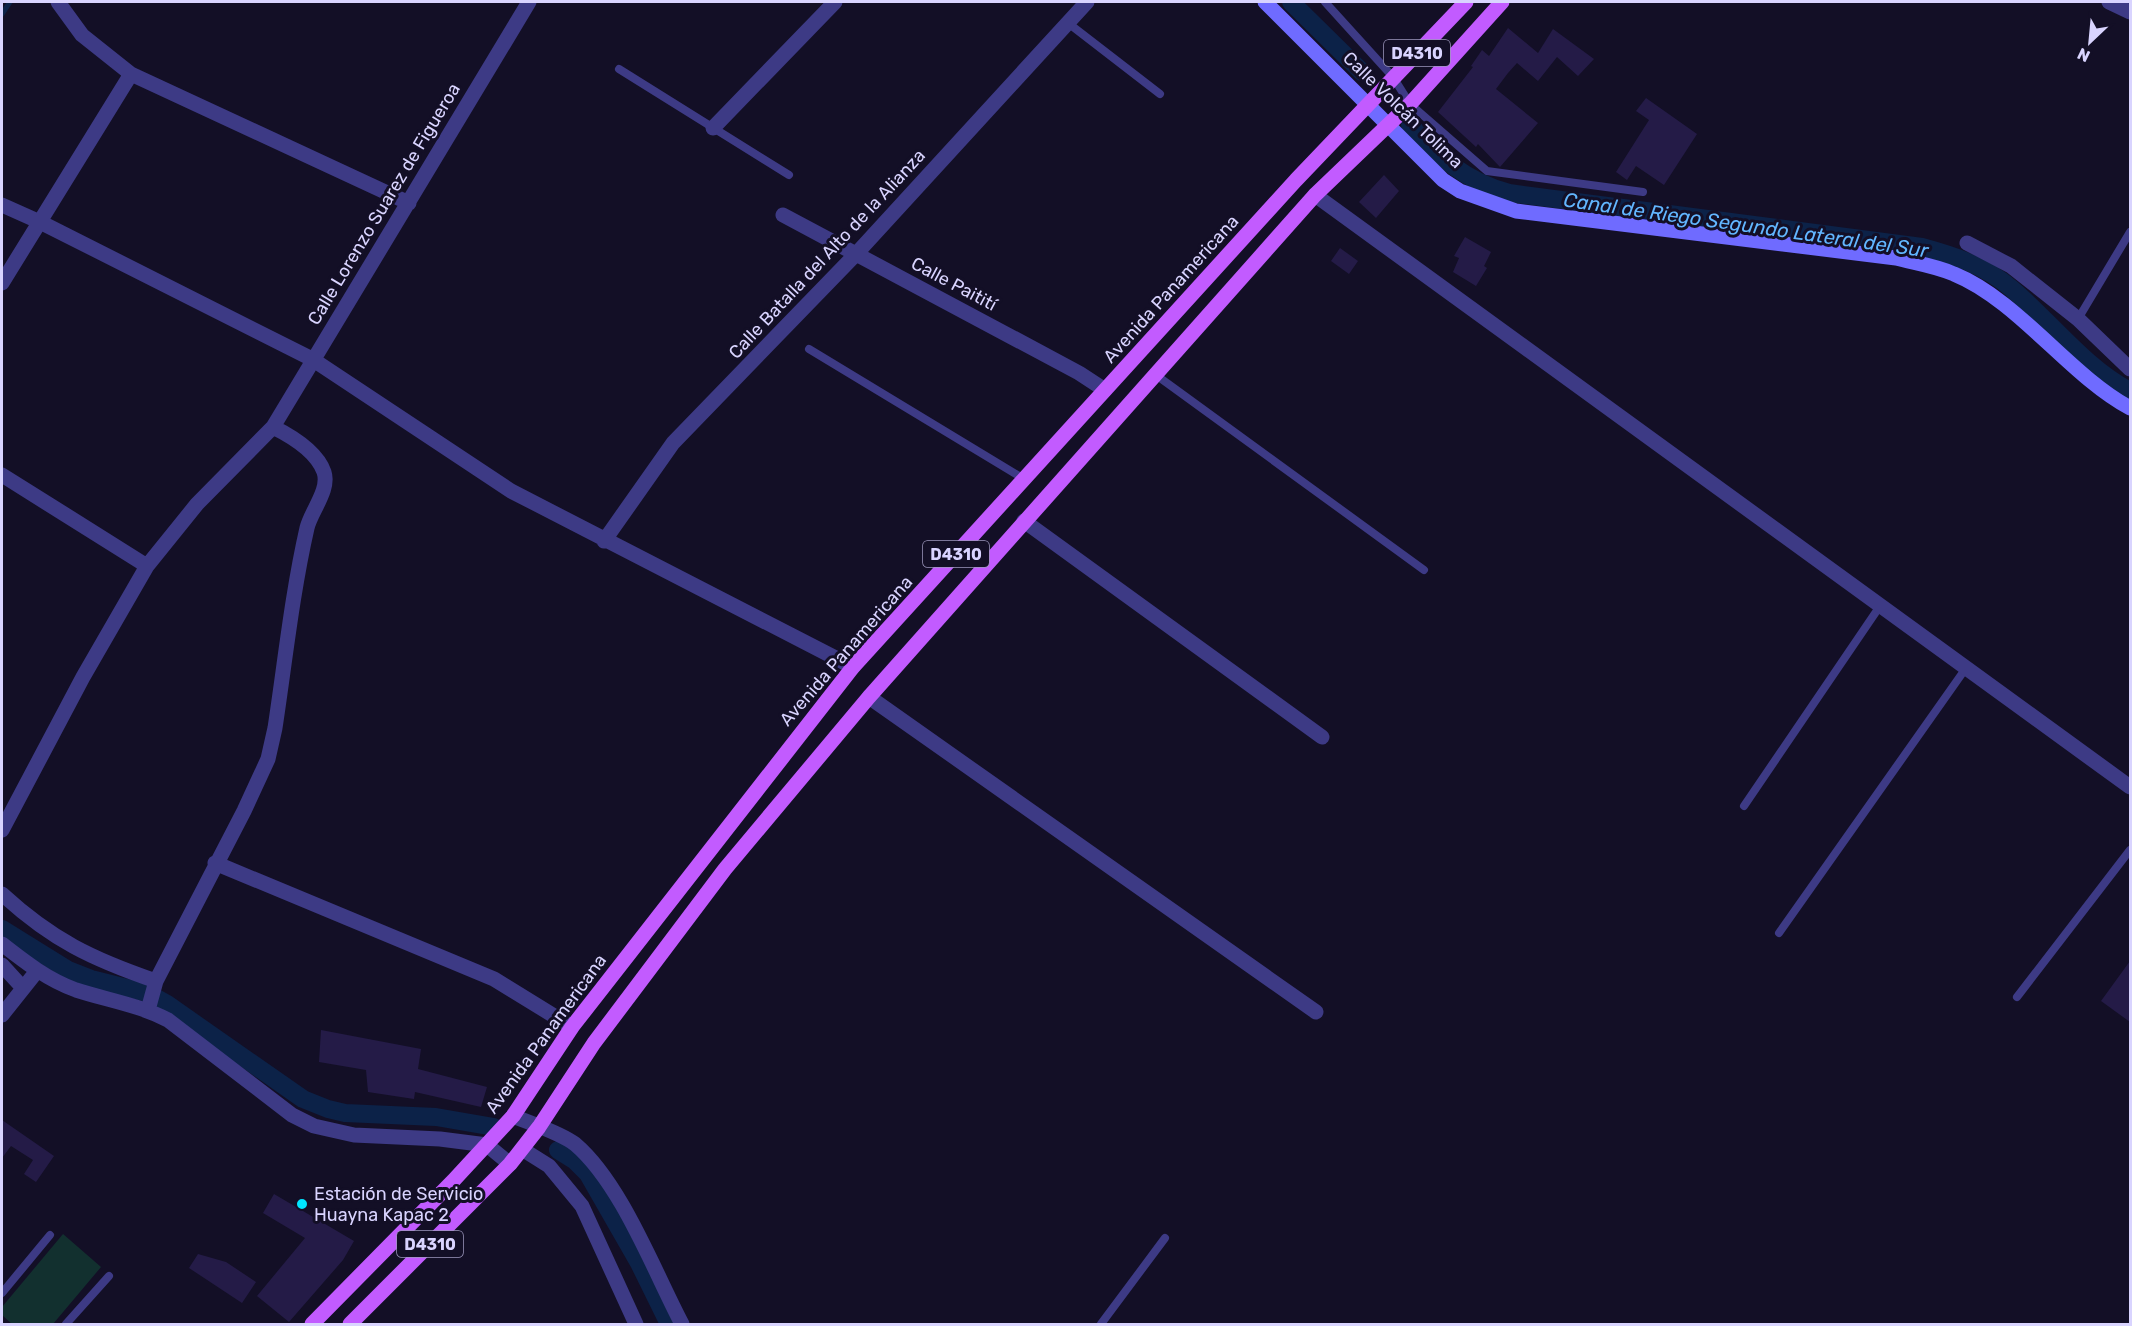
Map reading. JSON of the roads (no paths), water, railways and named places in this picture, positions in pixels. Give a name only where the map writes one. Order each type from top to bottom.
[{"type":"main road","name":"Avenida Panamericana","points":[[312,1324],[513,1116],[572,1027],[853,667],[1367,104],[1466,2]]},
{"type":"main road","name":"D4310","points":[[350,1324],[510,1164],[539,1127],[594,1043],[725,869],[869,697],[1315,195],[1410,104],[1502,2]]},
{"type":"street","points":[[58,2],[82,35],[131,74],[409,203]]},
{"type":"street","name":"Calle Lorenzo Suarez de Figueroa","points":[[2,830],[83,677],[147,566],[197,504],[273,427],[312,359],[530,2]]},
{"type":"street","points":[[713,128],[835,2]]},
{"type":"street","name":"Calle Batalla del Alto de la Alianza","points":[[604,541],[673,443],[856,254],[1087,2]]},
{"type":"street","name":"Calle Volcán Tolima","points":[[1265,2],[1389,125],[1414,154],[1460,191],[1516,211],[1896,258],[1956,274],[2003,305],[2130,408]]},
{"type":"street","points":[[2109,2],[2130,12]]},
{"type":"street","points":[[2,284],[131,74]]},
{"type":"street","points":[[1315,195],[2130,787]]},
{"type":"street","points":[[2,205],[312,359],[511,491],[604,541],[853,667]]},
{"type":"street","name":"Calle Paitití","points":[[783,215],[1079,373],[1105,390]]},
{"type":"street","points":[[1967,243],[2011,266],[2078,319],[2130,369]]},
{"type":"street","points":[[148,1008],[155,983],[215,863],[244,811],[268,759],[307,526],[325,483],[324,472],[315,459],[290,435],[273,427]]},
{"type":"street","points":[[2,475],[147,566]]},
{"type":"street","points":[[1024,521],[1322,737]]},
{"type":"street","points":[[869,697],[1316,1012]]},
{"type":"street","points":[[215,863],[494,979],[572,1027]]},
{"type":"street","points":[[2,894],[61,942],[100,962],[155,983]]},
{"type":"street","points":[[2,944],[37,971],[76,990],[148,1008],[168,1020],[292,1115],[314,1126],[354,1135],[440,1139],[487,1145],[510,1164]]},
{"type":"street","points":[[2,965],[23,988]]},
{"type":"street","points":[[2,1015],[37,971]]},
{"type":"street","points":[[513,1116],[573,1143],[606,1182],[682,1324]]},
{"type":"street","points":[[522,1149],[549,1166],[582,1206],[636,1324]]},
{"type":"lane","name":"Calle Volcán Tolima","points":[[1325,2],[1393,77],[1410,104],[1487,171],[1643,192]]},
{"type":"lane","points":[[1068,23],[1160,94]]},
{"type":"lane","points":[[620,69],[789,175]]},
{"type":"lane","points":[[2078,319],[2130,232]]},
{"type":"lane","points":[[809,349],[1024,479]]},
{"type":"lane","points":[[1156,375],[1424,570]]},
{"type":"lane","points":[[1744,806],[1880,606]]},
{"type":"lane","points":[[1779,933],[1966,668]]},
{"type":"lane","points":[[2017,997],[2130,850]]},
{"type":"lane","points":[[2,1293],[50,1235]]},
{"type":"lane","points":[[1101,1324],[1165,1238]]},
{"type":"lane","points":[[66,1324],[109,1276]]},
{"type":"waterway","points":[[2,14],[10,2]]},
{"type":"waterway","name":"Canal de Riego Segundo Lateral del Sur","points":[[1291,2],[1362,72]]},
{"type":"waterway","name":"Canal de Riego Segundo Lateral del Sur","points":[[1410,125],[1454,167],[1479,182],[1509,193],[1922,247],[1958,258],[2002,281],[2098,370],[2130,391]]},
{"type":"waterway","points":[[2,929],[68,970],[91,979],[147,993],[167,1004],[303,1099],[345,1113],[436,1117],[494,1127]]},
{"type":"waterway","points":[[558,1150],[574,1160],[588,1174],[639,1263],[669,1324]]},
{"type":"place","name":"Estación de Servicio Huayna Kapac 2","points":[[302,1204]]}]
